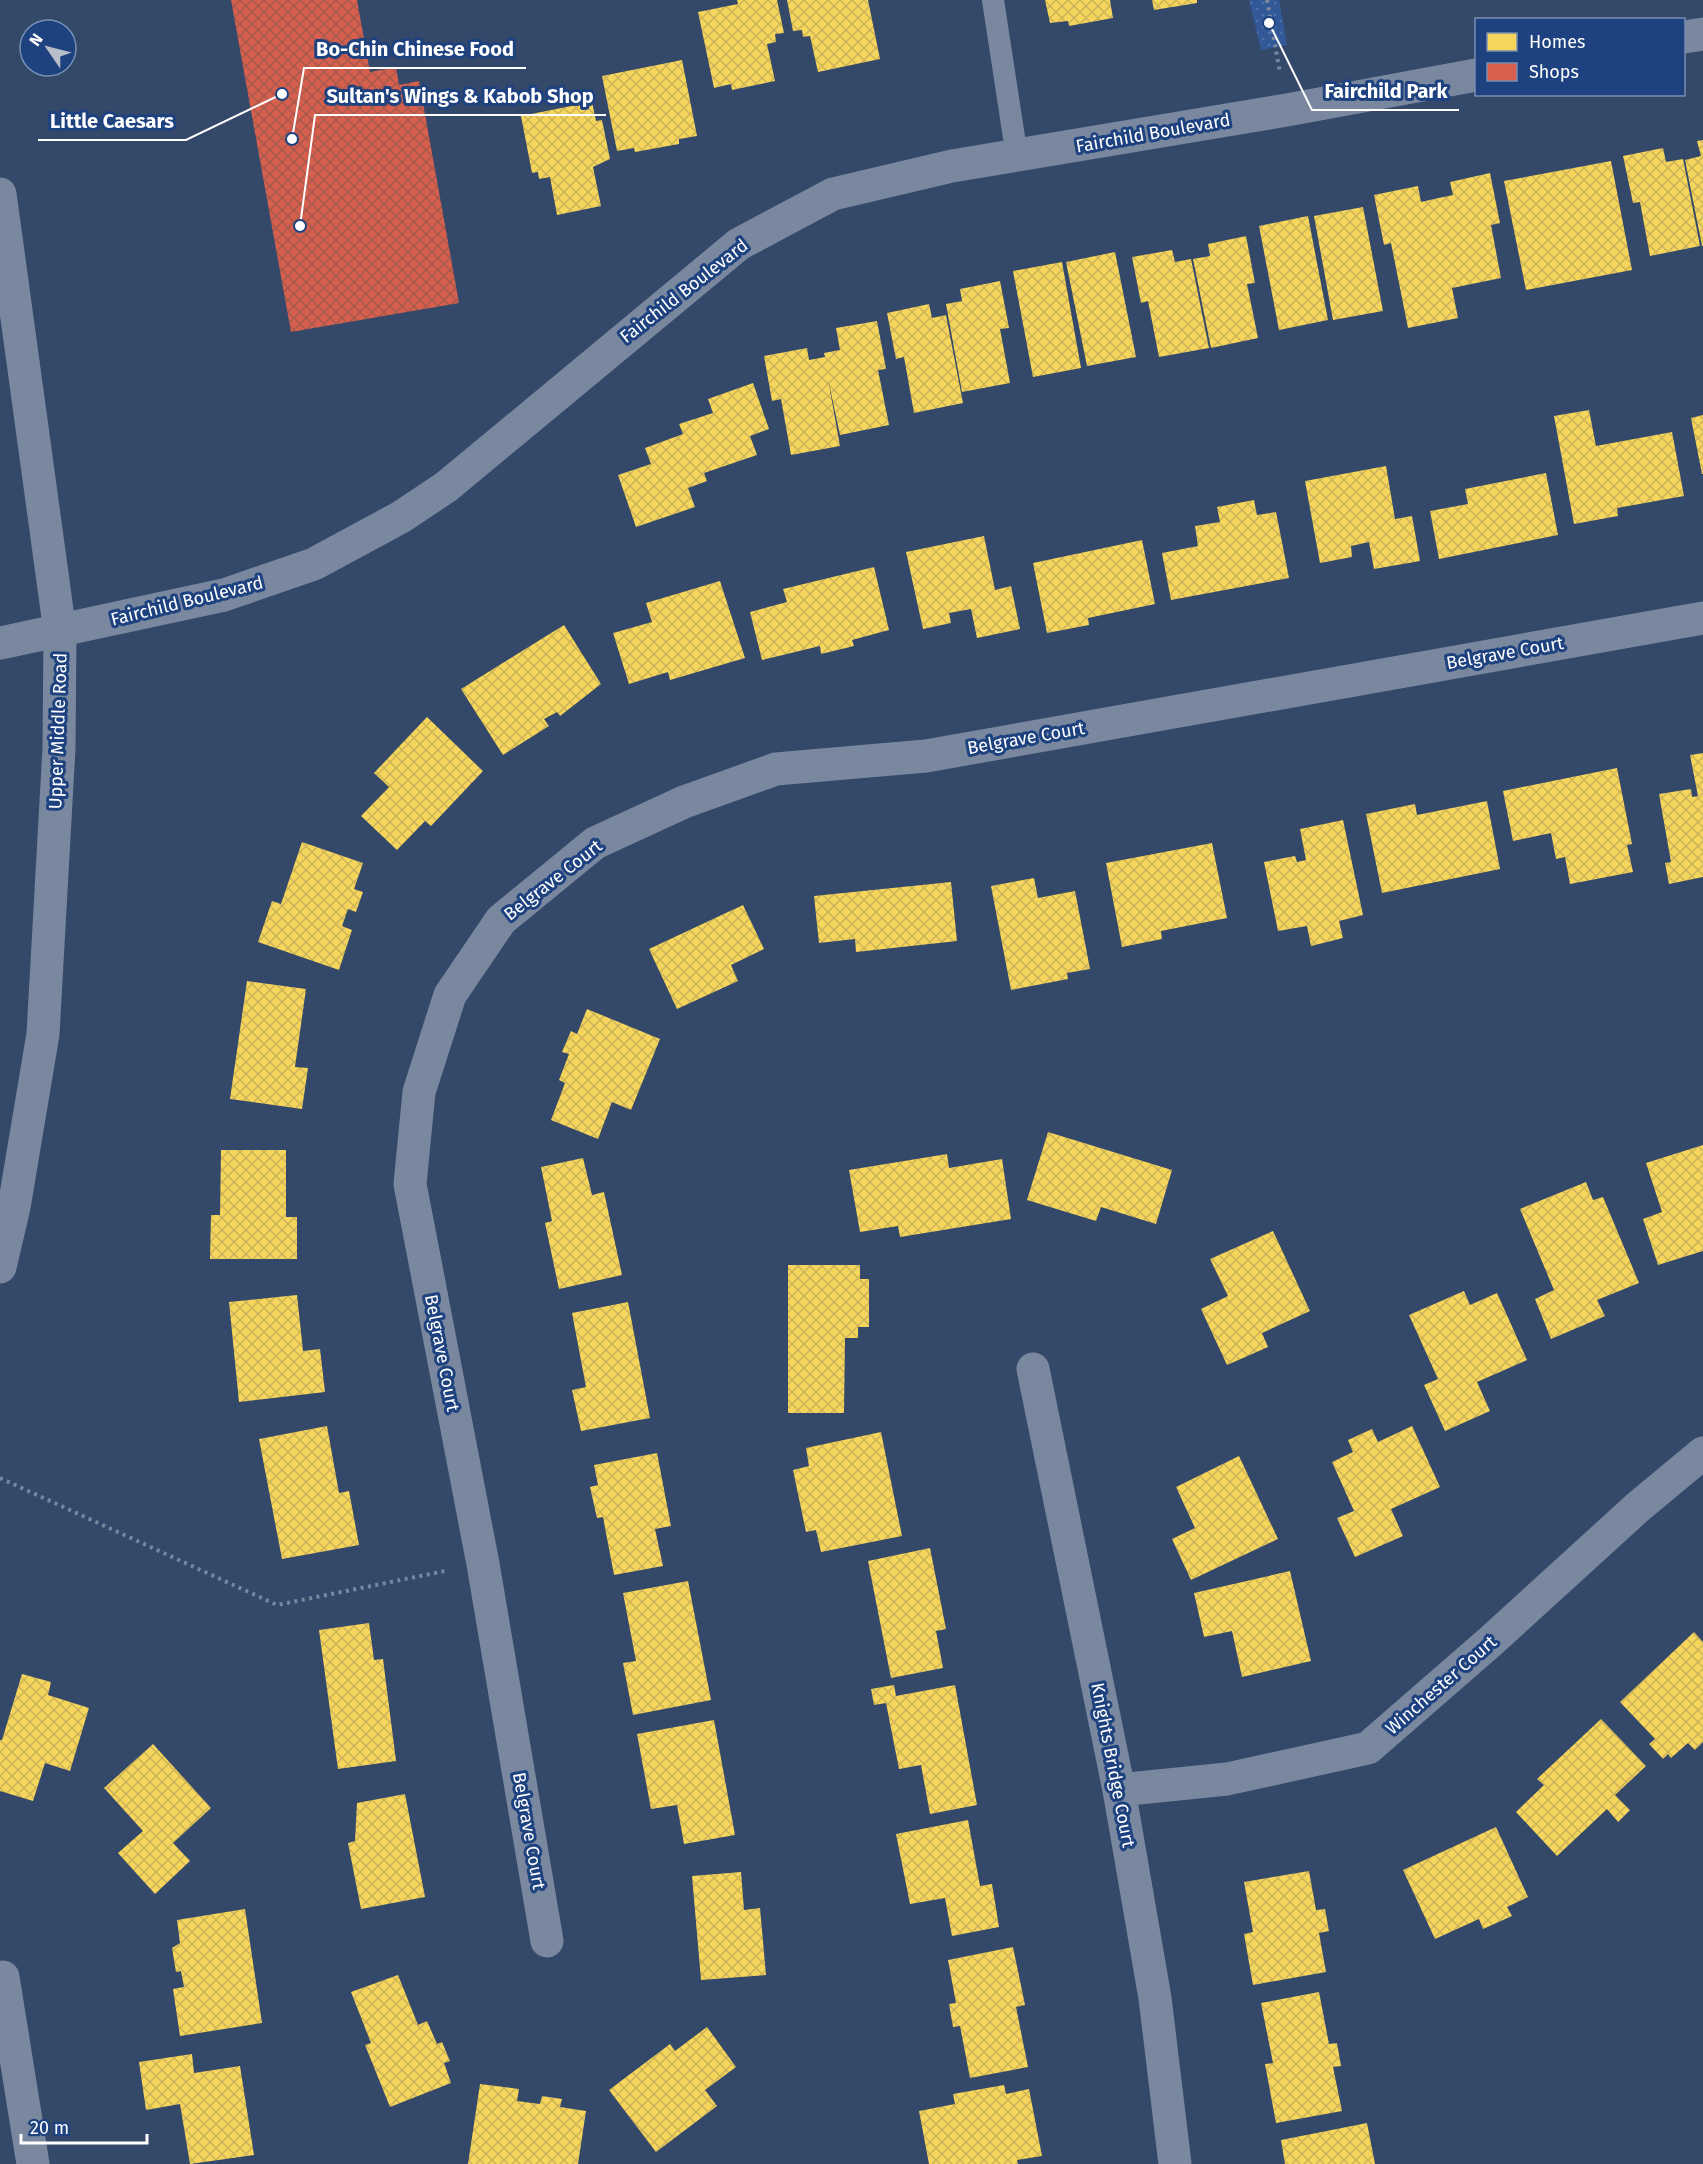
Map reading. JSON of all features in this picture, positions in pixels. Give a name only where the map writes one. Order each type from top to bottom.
[{"type":"street","points":[[1685,37],[1703,34]]},
{"type":"street","name":"Fairchild Boulevard","points":[[0,643],[60,632],[224,595],[314,564],[401,518],[446,487],[739,244],[833,194],[952,166],[1017,157],[1475,75]]},
{"type":"street","name":"Upper Middle Road","points":[[0,194],[60,632],[59,748],[43,1034],[14,1207],[0,1267]]},
{"type":"street","name":"Belgrave Court","points":[[547,1941],[483,1564],[410,1184],[419,1092],[450,995],[501,920],[595,843],[684,802],[776,770],[926,756],[1703,618]]},
{"type":"street","name":"Knights Bridge Court","points":[[1033,1369],[1119,1790],[1155,1998],[1175,2164]]},
{"type":"street","name":"Winchester Court","points":[[1119,1790],[1227,1779],[1368,1748],[1703,1453]]},
{"type":"street","points":[[3,1977],[33,2164]]},
{"type":"lane","points":[[993,0],[1017,157]]},
{"type":"path","points":[[1267,0],[1287,110]]},
{"type":"path","points":[[0,1478],[277,1605],[483,1564]]},
{"type":"shaded area","points":[[1249,0],[1279,0],[1287,45],[1261,50]]},
{"type":"building: Homes","points":[[737,0],[777,0],[784,33],[775,34],[776,42],[767,44],[775,81],[732,90],[731,84],[714,88],[698,12],[738,4]]},
{"type":"building: Homes","points":[[787,0],[868,0],[880,59],[818,72],[810,36],[803,37],[802,30],[793,31]]},
{"type":"building: Homes","points":[[1045,0],[1110,0],[1113,18],[1069,26],[1068,21],[1050,23]]},
{"type":"building: Homes","points":[[1152,0],[1197,0],[1197,3],[1154,10]]},
{"type":"building: Homes","points":[[682,60],[697,136],[679,139],[679,144],[635,152],[634,148],[617,151],[602,76]]},
{"type":"building: Homes","points":[[592,102],[596,121],[602,120],[610,159],[593,167],[601,206],[557,215],[550,177],[539,179],[538,172],[532,173],[521,116]]},
{"type":"building: Homes","points":[[1703,140],[1702,246],[1685,160],[1701,156],[1697,141]]},
{"type":"building: Homes","points":[[1663,148],[1666,162],[1683,159],[1700,246],[1650,256],[1640,202],[1633,203],[1623,156]]},
{"type":"building: Homes","points":[[1611,161],[1632,270],[1526,290],[1504,181]]},
{"type":"building: Homes","points":[[1490,173],[1500,223],[1491,225],[1501,278],[1452,288],[1458,318],[1408,328],[1391,243],[1384,245],[1374,195],[1418,186],[1421,202],[1453,195],[1450,182]]},
{"type":"building: Homes","points":[[1363,207],[1383,311],[1333,320],[1314,216]]},
{"type":"building: Homes","points":[[1308,216],[1328,320],[1279,330],[1259,226]]},
{"type":"building: Homes","points":[[1246,236],[1255,283],[1247,284],[1258,338],[1211,348],[1193,259],[1210,256],[1208,244]]},
{"type":"building: Homes","points":[[1172,250],[1175,262],[1191,259],[1209,348],[1159,357],[1148,301],[1141,303],[1132,257]]},
{"type":"building: Homes","points":[[1115,252],[1136,357],[1087,366],[1066,262]]},
{"type":"building: Homes","points":[[1062,262],[1081,368],[1033,377],[1013,271]]},
{"type":"building: Homes","points":[[1000,281],[1009,328],[1000,329],[1010,383],[962,392],[946,304],[962,301],[960,289]]},
{"type":"building: Homes","points":[[929,304],[932,318],[946,315],[963,403],[914,413],[904,357],[896,359],[887,313]]},
{"type":"building: Homes","points":[[877,321],[886,369],[878,370],[889,425],[840,435],[828,379],[840,446],[791,455],[781,399],[772,401],[764,356],[807,348],[809,360],[825,357],[824,353],[840,350],[836,328]]},
{"type":"building: Homes","points":[[753,383],[769,429],[750,436],[757,455],[704,473],[707,481],[688,488],[695,507],[636,527],[618,475],[651,464],[645,448],[683,434],[679,424],[713,413],[708,399]]},
{"type":"building: Homes","points":[[1589,410],[1596,446],[1672,432],[1684,496],[1617,508],[1618,516],[1574,524],[1554,416]]},
{"type":"building: Homes","points":[[1703,415],[1703,474],[1702,474],[1691,418]]},
{"type":"building: Homes","points":[[1386,466],[1395,519],[1412,516],[1420,561],[1374,569],[1369,542],[1351,546],[1352,557],[1320,563],[1305,481]]},
{"type":"building: Homes","points":[[1546,473],[1558,535],[1439,559],[1430,511],[1468,504],[1465,489]]},
{"type":"building: Homes","points":[[1254,500],[1257,515],[1276,512],[1289,578],[1171,600],[1162,553],[1198,546],[1195,526],[1220,522],[1217,507]]},
{"type":"building: Homes","points":[[984,536],[995,590],[1011,586],[1020,629],[977,638],[971,609],[949,613],[951,623],[923,629],[906,552]]},
{"type":"building: Homes","points":[[1142,540],[1155,604],[1088,618],[1089,625],[1047,633],[1033,563]]},
{"type":"building: Homes","points":[[874,567],[889,630],[852,640],[854,646],[821,654],[820,646],[762,660],[750,612],[787,602],[783,589]]},
{"type":"building: Homes","points":[[720,581],[745,658],[670,680],[668,672],[629,684],[613,633],[652,622],[646,603]]},
{"type":"building: Homes","points":[[564,625],[601,684],[560,716],[557,712],[544,719],[549,726],[503,755],[461,689]]},
{"type":"building: Homes","points":[[427,717],[483,771],[431,826],[425,821],[397,850],[361,816],[389,787],[374,773]]},
{"type":"building: Homes","points":[[1703,753],[1703,877],[1669,884],[1665,863],[1671,862],[1659,794],[1691,789],[1692,797],[1698,796],[1690,755]]},
{"type":"building: Homes","points":[[1617,768],[1632,844],[1627,845],[1633,872],[1570,884],[1565,857],[1556,859],[1551,833],[1513,841],[1503,791]]},
{"type":"building: Homes","points":[[1487,801],[1500,869],[1382,893],[1366,814],[1415,804],[1417,815]]},
{"type":"building: Homes","points":[[1343,820],[1363,915],[1339,921],[1343,938],[1311,946],[1307,926],[1278,931],[1264,862],[1295,856],[1297,862],[1306,860],[1300,829]]},
{"type":"building: Homes","points":[[302,842],[363,863],[354,889],[363,892],[356,912],[348,909],[342,926],[352,930],[339,970],[258,942],[272,901],[281,904]]},
{"type":"building: Homes","points":[[1212,843],[1227,918],[1161,931],[1162,939],[1122,947],[1106,863]]},
{"type":"building: Homes","points":[[1034,878],[1038,898],[1075,891],[1090,969],[1067,973],[1068,979],[1011,990],[991,886]]},
{"type":"building: Homes","points":[[951,882],[957,941],[856,952],[855,939],[819,943],[814,896]]},
{"type":"building: Homes","points":[[743,905],[764,949],[731,965],[738,981],[677,1009],[649,949]]},
{"type":"building: Homes","points":[[247,981],[306,989],[295,1067],[308,1068],[302,1109],[230,1099]]},
{"type":"building: Homes","points":[[587,1009],[660,1039],[631,1110],[612,1102],[598,1139],[551,1120],[565,1083],[559,1080],[569,1054],[562,1052],[571,1031],[577,1034]]},
{"type":"building: Homes","points":[[1048,1132],[1172,1170],[1156,1224],[1101,1207],[1096,1221],[1027,1200]]},
{"type":"building: Homes","points":[[1703,1145],[1703,1251],[1658,1265],[1643,1219],[1662,1212],[1646,1163]]},
{"type":"building: Homes","points":[[221,1150],[286,1150],[286,1217],[297,1217],[297,1259],[210,1259],[211,1215],[220,1215]]},
{"type":"building: Homes","points":[[947,1154],[949,1168],[1002,1159],[1011,1219],[900,1237],[898,1226],[860,1232],[849,1170]]},
{"type":"building: Homes","points":[[583,1158],[592,1195],[604,1192],[622,1275],[559,1289],[545,1223],[552,1221],[541,1167]]},
{"type":"building: Homes","points":[[1586,1182],[1593,1200],[1603,1197],[1639,1283],[1597,1300],[1605,1316],[1551,1339],[1535,1299],[1554,1290],[1520,1209]]},
{"type":"building: Homes","points":[[1273,1231],[1310,1311],[1262,1333],[1268,1347],[1227,1365],[1201,1309],[1228,1296],[1210,1259]]},
{"type":"building: Homes","points":[[788,1265],[860,1265],[860,1279],[869,1279],[869,1327],[858,1327],[858,1338],[845,1338],[844,1413],[788,1413]]},
{"type":"building: Homes","points":[[1464,1291],[1470,1305],[1497,1293],[1527,1360],[1477,1382],[1490,1411],[1445,1431],[1424,1385],[1438,1379],[1409,1315]]},
{"type":"building: Homes","points":[[297,1295],[303,1351],[320,1349],[325,1392],[239,1402],[229,1302]]},
{"type":"building: Homes","points":[[628,1302],[650,1418],[581,1431],[572,1390],[586,1387],[572,1313]]},
{"type":"building: Homes","points":[[327,1426],[339,1493],[349,1491],[359,1545],[282,1559],[259,1439]]},
{"type":"building: Homes","points":[[1412,1426],[1440,1487],[1391,1509],[1403,1536],[1355,1557],[1337,1518],[1354,1511],[1332,1462],[1353,1452],[1348,1440],[1372,1429],[1378,1442]]},
{"type":"building: Homes","points":[[881,1432],[902,1536],[821,1552],[816,1530],[806,1532],[793,1470],[809,1466],[806,1448]]},
{"type":"building: Homes","points":[[657,1453],[671,1526],[655,1529],[663,1566],[614,1575],[603,1517],[597,1518],[590,1487],[598,1485],[594,1465]]},
{"type":"building: Homes","points":[[1239,1456],[1278,1539],[1191,1580],[1172,1539],[1195,1528],[1176,1487]]},
{"type":"building: Homes","points":[[930,1548],[946,1629],[936,1631],[943,1668],[891,1678],[868,1561]]},
{"type":"building: Homes","points":[[1290,1571],[1311,1661],[1242,1677],[1232,1631],[1204,1637],[1194,1593]]},
{"type":"building: Homes","points":[[688,1581],[711,1700],[633,1715],[623,1663],[636,1661],[623,1593]]},
{"type":"building: Homes","points":[[369,1623],[374,1660],[383,1659],[396,1761],[338,1769],[319,1630]]},
{"type":"building: Homes","points":[[1694,1632],[1703,1642],[1703,1742],[1695,1750],[1688,1743],[1671,1758],[1668,1754],[1663,1759],[1649,1744],[1655,1739],[1620,1702]]},
{"type":"building: Homes","points":[[22,1674],[51,1682],[48,1695],[89,1708],[70,1771],[45,1763],[33,1801],[0,1791],[0,1740],[2,1740]]},
{"type":"building: Homes","points":[[894,1685],[896,1696],[955,1685],[977,1805],[930,1814],[921,1765],[899,1769],[886,1703],[874,1705],[871,1689]]},
{"type":"building: Homes","points":[[1601,1719],[1646,1766],[1615,1795],[1630,1810],[1618,1822],[1607,1809],[1557,1856],[1516,1812],[1544,1785],[1537,1779]]},
{"type":"building: Homes","points":[[714,1720],[735,1835],[684,1844],[677,1805],[651,1809],[637,1734]]},
{"type":"building: Homes","points":[[153,1744],[211,1808],[173,1843],[190,1861],[155,1894],[118,1853],[143,1831],[104,1788]]},
{"type":"building: Homes","points":[[405,1794],[425,1897],[361,1909],[348,1843],[355,1841],[357,1803]]},
{"type":"building: Homes","points":[[968,1820],[980,1886],[992,1884],[999,1927],[952,1936],[945,1898],[910,1904],[896,1834]]},
{"type":"building: Homes","points":[[1496,1827],[1528,1897],[1507,1907],[1512,1916],[1483,1929],[1479,1919],[1435,1939],[1403,1870]]},
{"type":"building: Homes","points":[[1309,1871],[1316,1910],[1325,1909],[1329,1931],[1319,1933],[1326,1972],[1253,1985],[1244,1934],[1253,1932],[1244,1882]]},
{"type":"building: Homes","points":[[741,1872],[744,1910],[760,1908],[766,1975],[701,1980],[692,1876]]},
{"type":"building: Homes","points":[[245,1909],[262,2023],[180,2036],[173,1989],[184,1987],[181,1971],[176,1972],[172,1948],[180,1943],[177,1920]]},
{"type":"building: Homes","points":[[1013,1947],[1025,2005],[1016,2007],[1028,2067],[970,2078],[960,2026],[953,2027],[949,2004],[956,2003],[948,1960]]},
{"type":"building: Homes","points":[[398,1975],[418,2025],[427,2021],[437,2044],[442,2042],[450,2061],[444,2063],[451,2083],[390,2107],[365,2045],[371,2043],[351,1992]]},
{"type":"building: Homes","points":[[1319,1992],[1329,2044],[1337,2043],[1341,2066],[1333,2067],[1342,2111],[1276,2123],[1265,2064],[1273,2063],[1261,2003]]},
{"type":"building: Homes","points":[[707,2027],[736,2067],[705,2090],[717,2106],[656,2152],[609,2090],[670,2044],[675,2051]]},
{"type":"building: Homes","points":[[192,2054],[194,2073],[240,2066],[254,2155],[190,2164],[180,2104],[146,2110],[139,2062]]},
{"type":"building: Homes","points":[[480,2084],[519,2089],[517,2101],[540,2104],[542,2096],[562,2099],[560,2107],[586,2111],[578,2164],[468,2164]]},
{"type":"building: Homes","points":[[1004,2085],[1006,2094],[1029,2089],[1042,2156],[1017,2160],[1018,2164],[929,2164],[919,2111],[955,2104],[953,2094]]},
{"type":"building: Homes","points":[[1367,2123],[1375,2164],[1285,2164],[1281,2140]]},
{"type":"building: Shops","points":[[231,0],[357,0],[370,72],[396,67],[399,85],[419,81],[459,303],[291,332]]},
{"type":"place","name":"Fairchild Park","points":[[1269,23]]},
{"type":"place","name":"Little Caesars","points":[[282,94]]},
{"type":"place","name":"Bo-Chin Chinese Food","points":[[292,139]]},
{"type":"place","name":"Sultan's Wings & Kabob Shop","points":[[300,226]]}]
